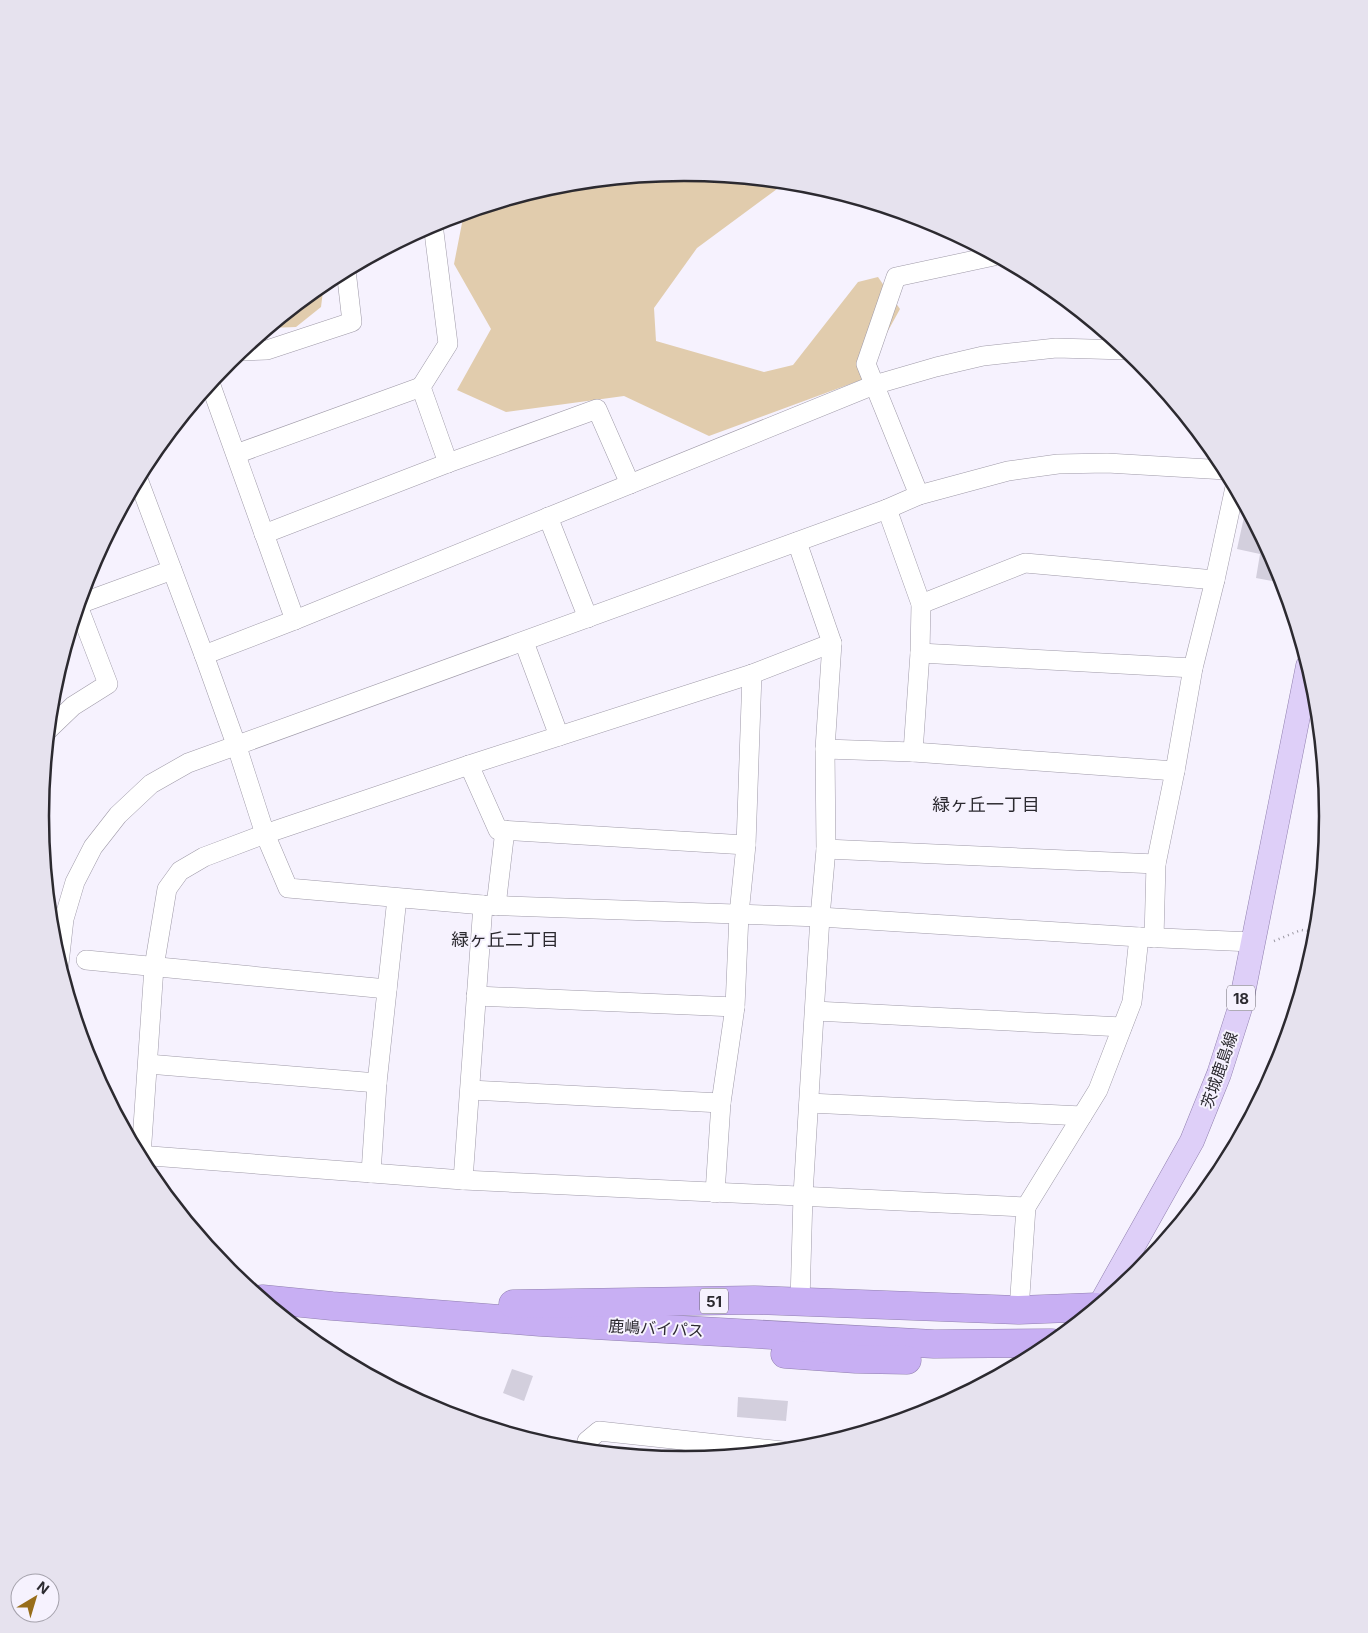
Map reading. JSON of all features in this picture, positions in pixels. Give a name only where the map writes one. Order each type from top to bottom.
[{"type":"highway","name":"鹿嶋バイパス","points":[[272,1300],[540,1322],[934,1344],[1038,1344]]},
{"type":"highway","name":"51","points":[[332,1306],[754,1300],[1019,1310],[1087,1307]]},
{"type":"highway","name":"51","points":[[540,1322],[572,1341],[856,1359],[1010,1362]]},
{"type":"main road","name":"茨城鹿島線","points":[[1110,1288],[1192,1141],[1219,1074],[1263,942],[1305,684]]},
{"type":"street","points":[[236,454],[421,387],[448,344],[434,233]]},
{"type":"street","points":[[920,495],[866,364],[896,277],[986,258]]},
{"type":"street","points":[[253,351],[267,350],[352,322],[347,278]]},
{"type":"street","points":[[204,655],[295,620],[874,385],[983,356],[1056,348],[1114,350]]},
{"type":"street","points":[[421,387],[448,463]]},
{"type":"street","points":[[213,391],[295,620]]},
{"type":"street","points":[[264,534],[448,463],[597,409],[630,484]]},
{"type":"street","points":[[61,939],[64,918],[75,882],[93,847],[118,815],[151,784],[188,764],[887,509],[920,495],[1008,471],[1058,464],[1107,463],[1215,469]]},
{"type":"street","points":[[141,488],[237,747],[265,834],[288,888],[489,906],[820,917],[1146,937],[1263,942]]},
{"type":"street","points":[[1019,1310],[1026,1207],[1098,1090],[1132,1002],[1146,937],[1156,864],[1175,772],[1193,668],[1233,497]]},
{"type":"street","points":[[887,509],[921,604],[920,653],[913,752]]},
{"type":"street","points":[[548,517],[588,618]]},
{"type":"street","points":[[797,542],[832,643],[825,748],[826,849],[803,1196],[800,1302]]},
{"type":"street","points":[[921,604],[1025,562],[1215,580]]},
{"type":"street","points":[[86,602],[172,570]]},
{"type":"street","points":[[56,722],[73,706],[108,684],[81,614]]},
{"type":"street","points":[[524,642],[559,736]]},
{"type":"street","points":[[141,1145],[154,967],[167,889],[180,870],[204,857],[265,834],[469,765],[752,674],[832,643]]},
{"type":"street","points":[[920,653],[1193,668]]},
{"type":"street","points":[[715,1193],[721,1103],[735,1007],[739,914],[746,845],[752,674]]},
{"type":"street","points":[[825,748],[913,752],[1175,772]]},
{"type":"street","points":[[469,765],[498,830],[746,845]]},
{"type":"street","points":[[463,1180],[476,996],[489,906],[505,830]]},
{"type":"street","points":[[826,849],[1156,864]]},
{"type":"street","points":[[371,1173],[377,1083],[397,898]]},
{"type":"street","points":[[86,960],[387,989]]},
{"type":"street","points":[[476,996],[735,1007]]},
{"type":"street","points":[[815,1011],[1122,1027]]},
{"type":"street","points":[[148,1064],[377,1083]]},
{"type":"street","points":[[470,1090],[721,1103]]},
{"type":"street","points":[[809,1103],[1082,1116]]},
{"type":"street","points":[[148,1156],[463,1180],[1026,1207]]},
{"type":"street","points":[[586,1444],[587,1441],[599,1431],[751,1448]]},
{"type":"path","points":[[1263,942],[1301,930],[1309,931]]},
{"type":"shaded area","points":[[684,181],[767,187],[777,189],[697,248],[654,308],[656,341],[764,372],[793,365],[858,282],[878,277],[900,309],[861,380],[709,436],[624,396],[506,412],[457,390],[491,329],[454,264],[462,222],[520,203],[560,193],[642,183]]},
{"type":"shaded area","points":[[323,294],[321,307],[296,327],[279,328]]},
{"type":"building","points":[[1244,517],[1274,581],[1256,578],[1260,554],[1237,549]]},
{"type":"building","points":[[512,1369],[533,1376],[524,1401],[503,1393]]},
{"type":"building","points":[[738,1397],[788,1401],[786,1421],[737,1417]]},
{"type":"district","name":"緑ヶ丘一丁目","points":[[986,804]]},
{"type":"district","name":"緑ヶ丘二丁目","points":[[505,939]]}]
